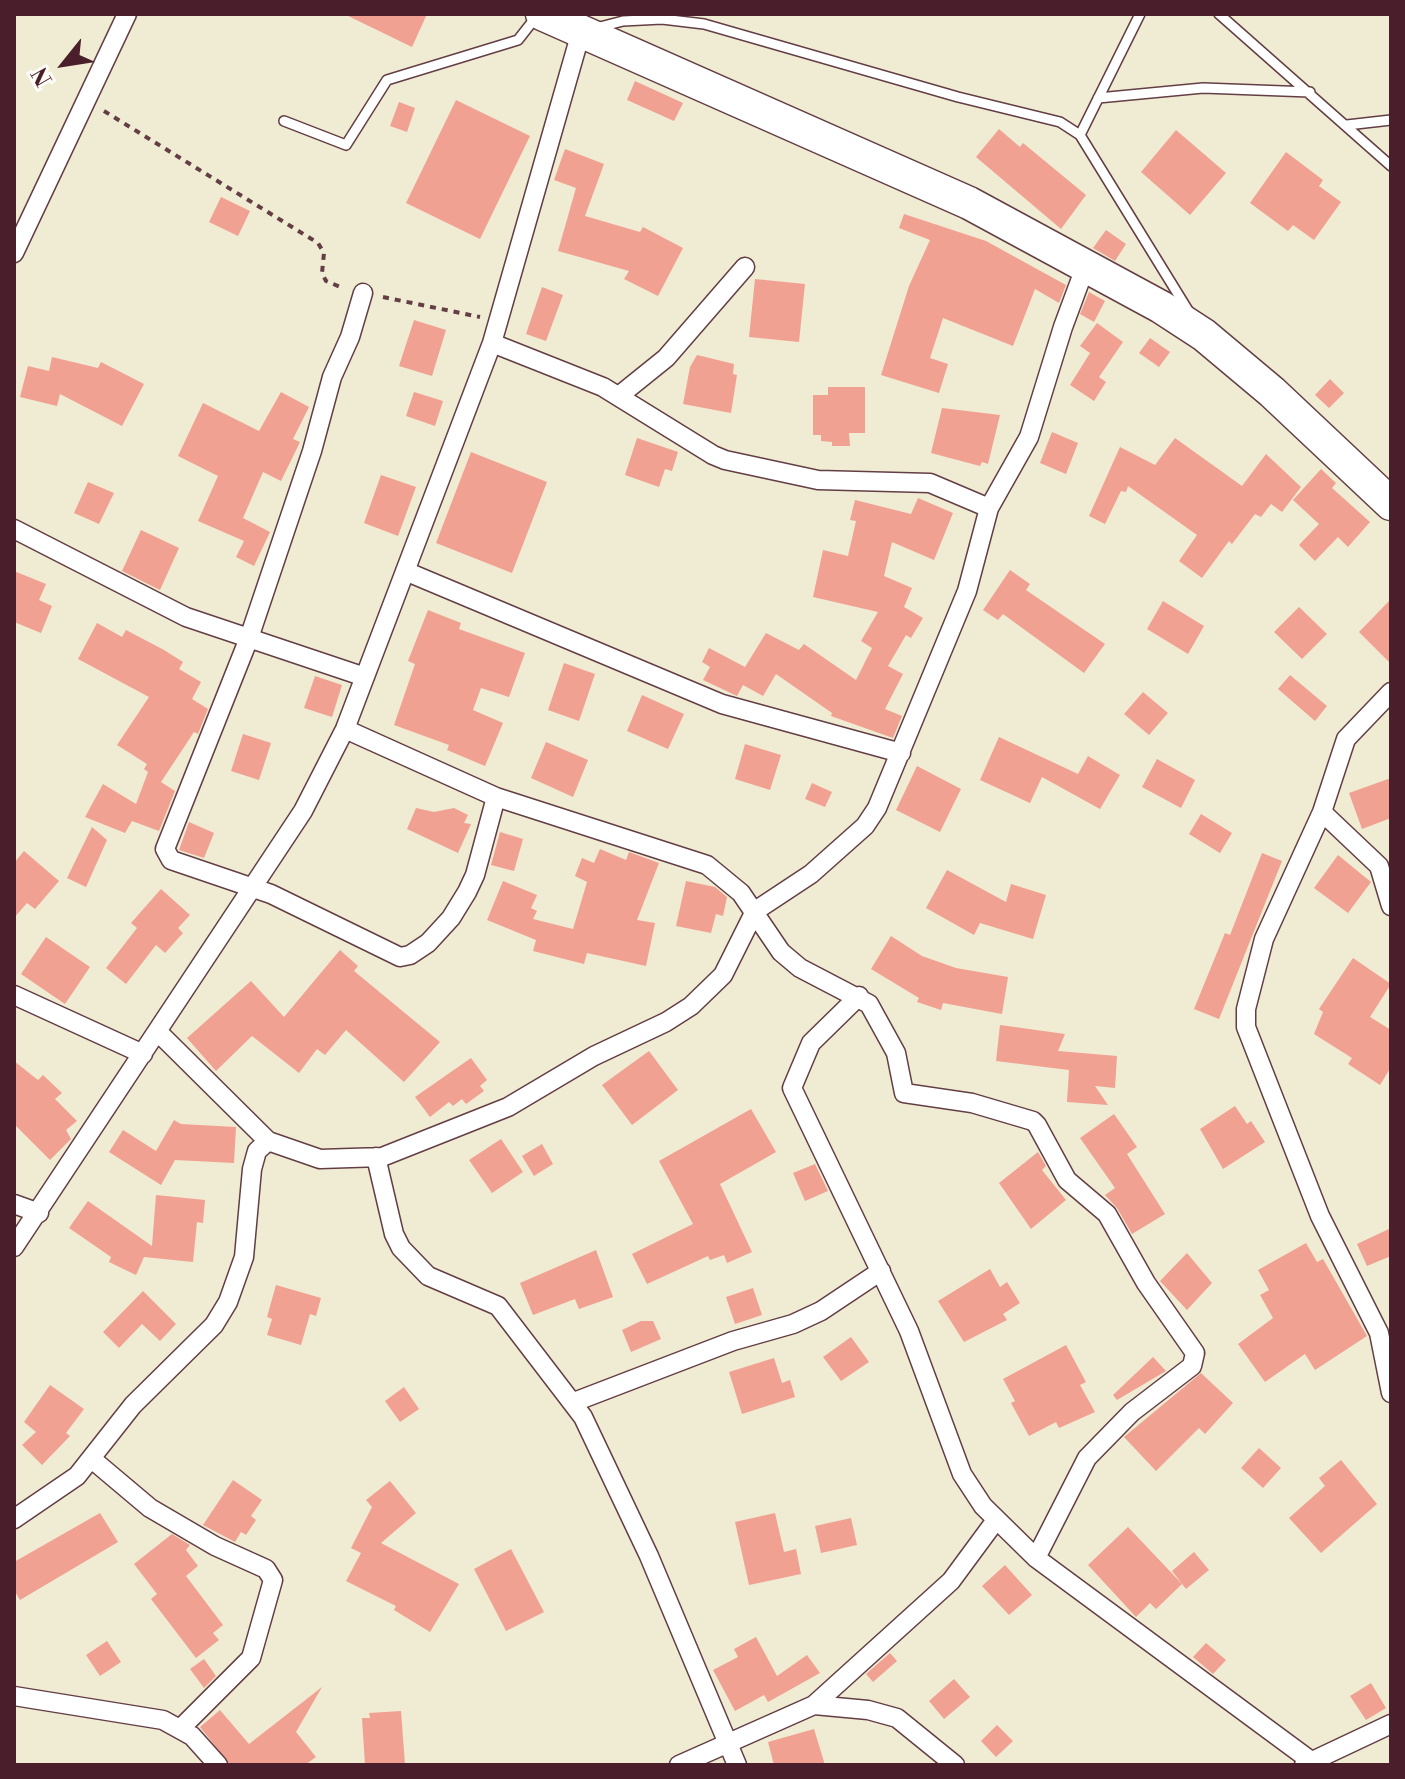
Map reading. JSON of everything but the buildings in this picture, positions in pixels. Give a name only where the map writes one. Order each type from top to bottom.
[{"type":"highway","points":[[540,14],[894,168],[1086,265],[1204,335],[1272,392],[1391,504]]},
{"type":"street","points":[[14,253],[127,14]]},
{"type":"street","points":[[14,1247],[303,811],[345,729],[492,343],[581,32]]},
{"type":"street","points":[[158,1032],[268,1141],[320,1159],[376,1157],[421,1144],[508,1107],[594,1056],[666,1022],[691,1006],[723,975],[755,911],[811,874],[865,826],[901,753],[967,591],[989,508],[1029,437],[1086,265]]},
{"type":"street","points":[[620,395],[666,358],[745,267]]},
{"type":"street","points":[[363,293],[350,337],[332,377],[312,451],[249,638],[165,849],[171,860],[271,894],[392,954],[410,955],[428,943],[451,918],[467,892],[475,875],[496,797]]},
{"type":"street","points":[[492,343],[620,395],[725,460],[818,480],[930,483],[989,508]]},
{"type":"street","points":[[14,529],[186,617],[365,677]]},
{"type":"street","points":[[405,571],[722,704],[901,753]]},
{"type":"street","points":[[1391,692],[1346,739],[1322,812],[1264,939],[1246,1009],[1246,1027],[1320,1216],[1379,1333],[1391,1393]]},
{"type":"street","points":[[345,729],[496,797],[707,865],[723,875],[755,911],[781,952],[800,968],[859,996],[869,1004],[891,1040],[904,1093],[972,1103],[1033,1121],[1067,1180],[1107,1214],[1146,1283],[1195,1353],[1192,1366],[1132,1412],[1087,1458],[1036,1558]]},
{"type":"street","points":[[1322,812],[1379,866],[1391,906]]},
{"type":"street","points":[[14,995],[143,1054]]},
{"type":"street","points":[[859,996],[811,1043],[792,1088],[916,1347],[962,1474],[996,1520],[1036,1558],[1308,1763],[1391,1724]]},
{"type":"street","points":[[14,1519],[50,1497],[93,1460],[133,1405],[194,1347],[228,1302],[244,1257],[252,1169],[257,1151],[268,1141]]},
{"type":"street","points":[[376,1157],[394,1234],[401,1248],[428,1276],[498,1306],[524,1344],[574,1402],[649,1556],[737,1765]]},
{"type":"street","points":[[14,1204],[39,1213]]},
{"type":"street","points":[[574,1402],[733,1341],[793,1324],[821,1311],[881,1271]]},
{"type":"street","points":[[93,1460],[150,1508],[215,1546],[266,1569],[273,1580],[251,1658],[181,1728]]},
{"type":"street","points":[[679,1765],[814,1705],[951,1581],[996,1520]]},
{"type":"street","points":[[14,1696],[163,1720],[181,1728],[218,1765]]},
{"type":"street","points":[[814,1705],[868,1710],[897,1718],[955,1765]]},
{"type":"lane","points":[[284,121],[346,145],[387,80],[518,40],[540,14]]},
{"type":"lane","points":[[1080,135],[1140,14]]},
{"type":"lane","points":[[1219,14],[1391,166]]},
{"type":"lane","points":[[581,32],[636,20],[662,19],[704,24],[958,97],[1060,122],[1080,135],[1112,192],[1204,335]]},
{"type":"lane","points":[[1098,98],[1217,88],[1310,92]]},
{"type":"lane","points":[[1347,125],[1391,120]]},
{"type":"path","points":[[85,99],[318,243],[324,253],[322,273],[326,281],[363,293],[498,321]]}]
